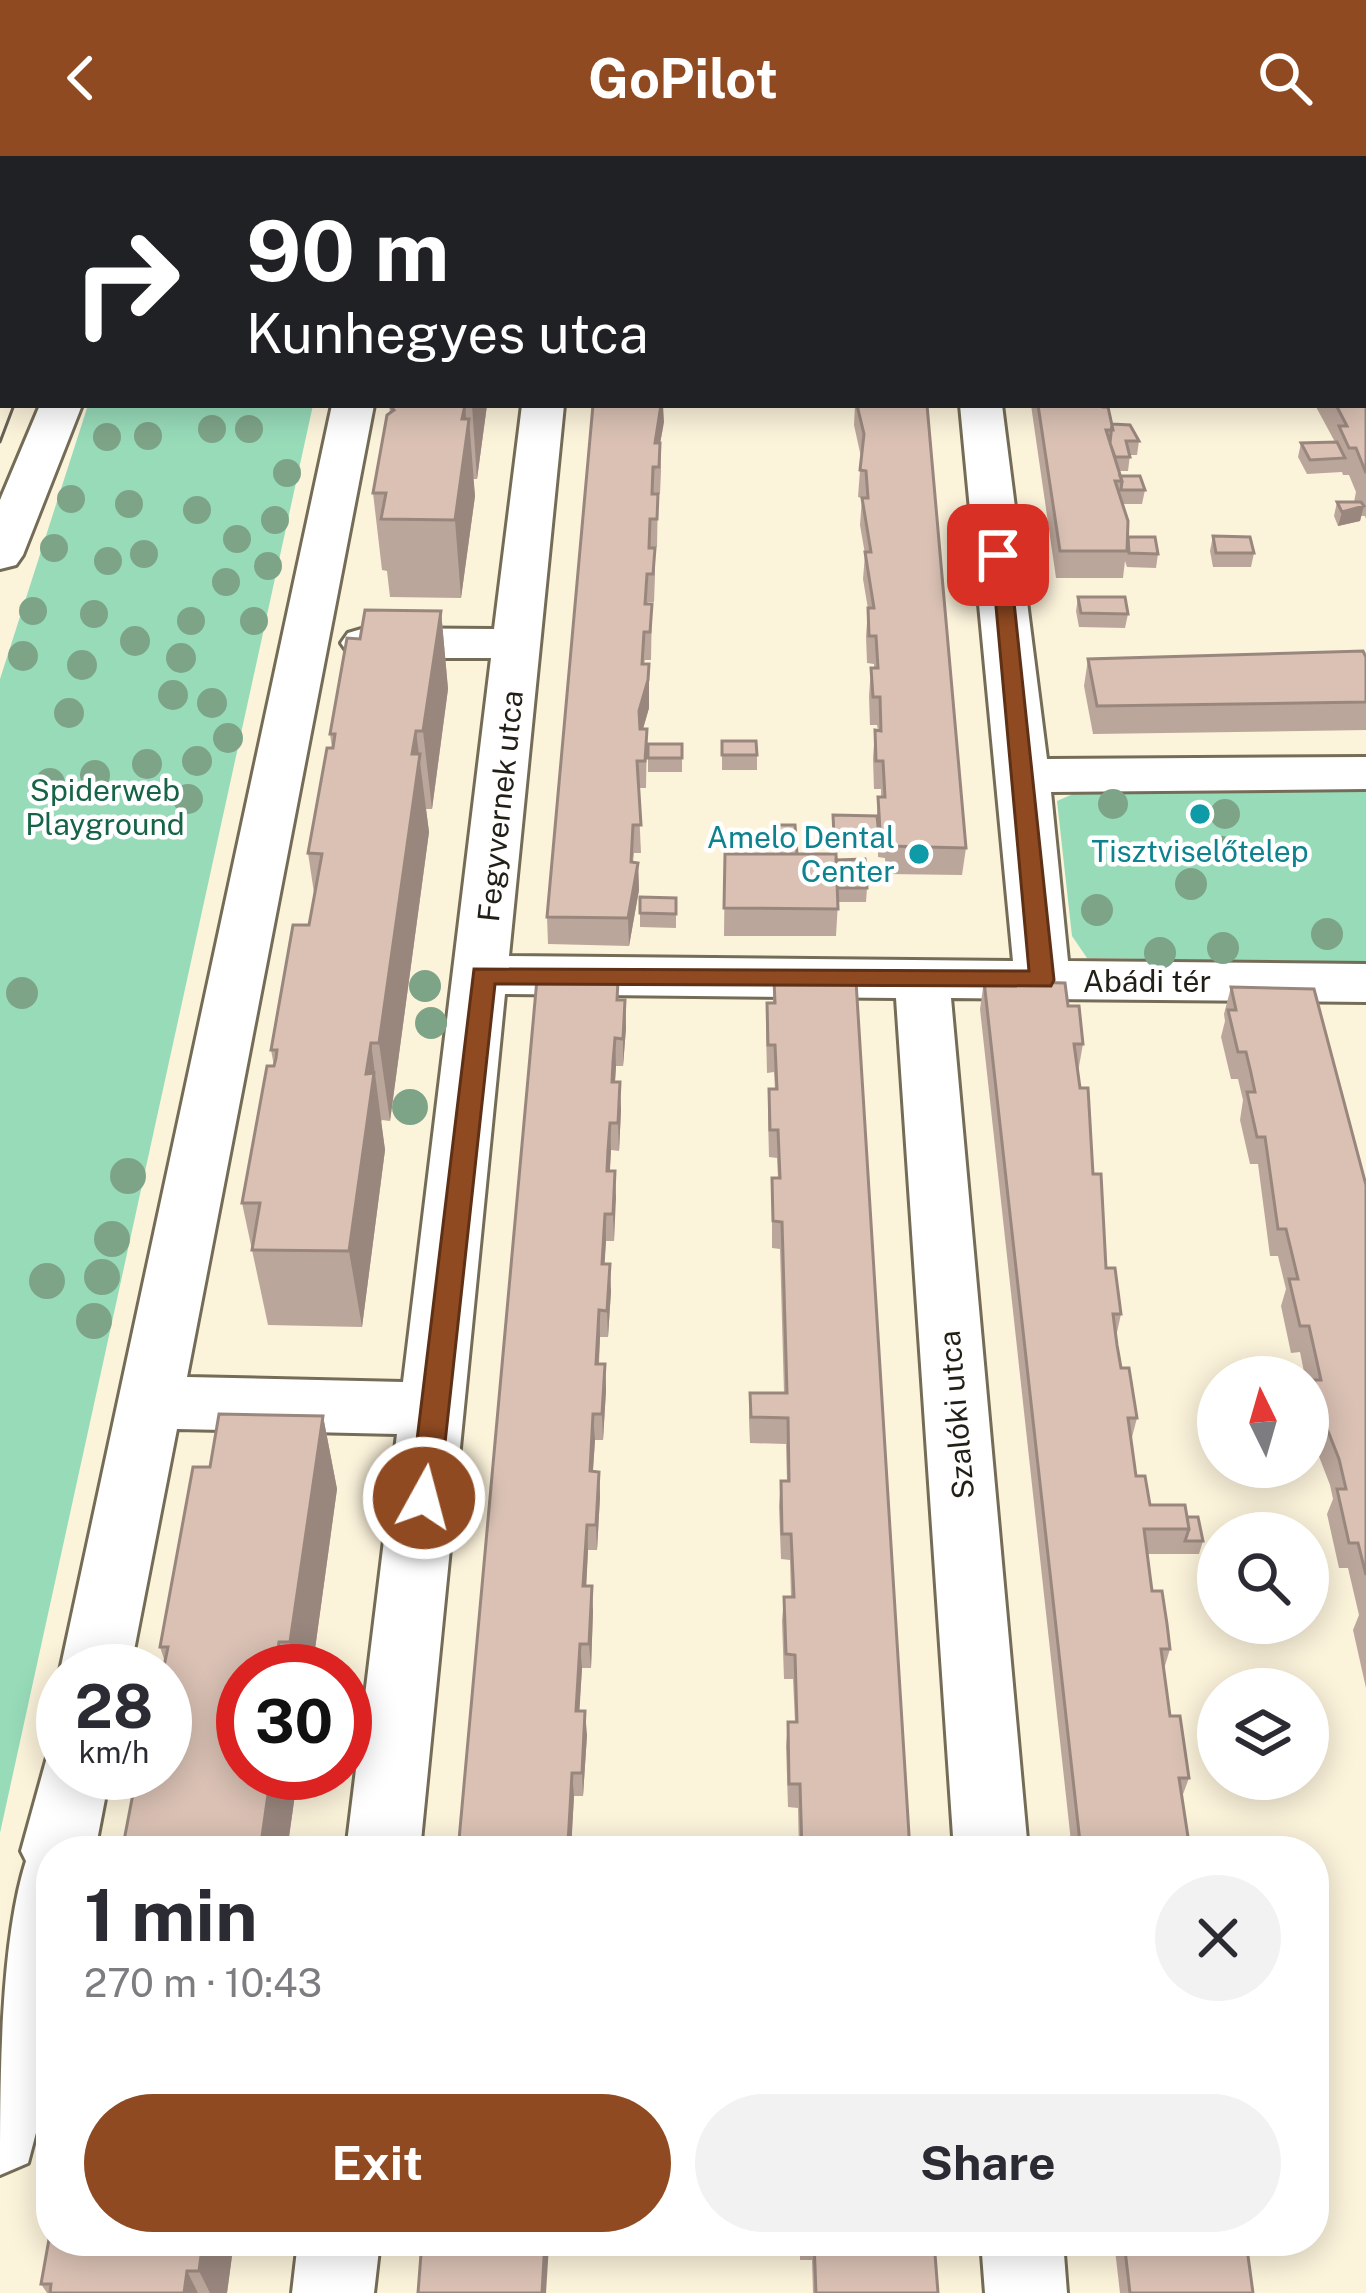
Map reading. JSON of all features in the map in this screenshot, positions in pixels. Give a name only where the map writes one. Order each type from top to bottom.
[{"type":"street","points":[[0,555],[60,408]]},
{"type":"street","points":[[101,1644],[352,408]]},
{"type":"street","name":"Fegyvernek utca","points":[[385,1836],[543,408]]},
{"type":"street","name":"Abádi tér","points":[[981,408],[1024,776],[1042,980],[1366,982]]},
{"type":"street","points":[[305,642],[516,644]]},
{"type":"street","points":[[1024,776],[1366,773]]},
{"type":"street","points":[[483,975],[1042,980]]},
{"type":"street","name":"Szalóki utca","points":[[922,978],[990,1836]]},
{"type":"street","points":[[150,1402],[435,1409]]},
{"type":"street","points":[[61,1836],[68,1800]]},
{"type":"street","points":[[0,2135],[36,1959]]},
{"type":"street","points":[[333,2293],[337,2256]]},
{"type":"street","points":[[1023,2256],[1026,2293]]},
{"type":"green space","name":"Spiderweb Playground","points":[[87,408],[312,408],[41,1644],[36,1644],[36,1669],[0,1833],[0,679]]},
{"type":"green space","points":[[1366,790],[1366,963],[1087,958],[1072,936],[1057,801],[1073,794]]},
{"type":"building","points":[[464,408],[462,419],[469,419],[455,520],[381,519],[386,493],[373,493],[387,415],[394,410]]},
{"type":"building","points":[[593,408],[661,408],[655,443],[660,443],[659,467],[653,467],[652,494],[658,494],[657,519],[650,519],[653,574],[647,574],[645,604],[652,604],[650,632],[644,632],[642,664],[649,664],[648,680],[639,711],[640,729],[647,729],[645,761],[637,761],[641,825],[633,825],[631,862],[638,863],[628,918],[547,917]]},
{"type":"building","points":[[858,408],[927,408],[966,848],[888,846],[887,830],[880,830],[878,797],[885,797],[883,761],[876,761],[880,697],[873,697],[871,668],[878,668],[876,636],[869,636],[868,608],[874,608],[865,552],[871,552],[862,498],[868,498],[866,471],[860,470],[864,434]]},
{"type":"building","points":[[1038,408],[1108,408],[1113,430],[1106,430],[1122,481],[1115,481],[1128,521],[1127,551],[1060,551]]},
{"type":"building","points":[[1338,408],[1366,408],[1366,473],[1356,448],[1349,448],[1339,426],[1347,426]]},
{"type":"building","points":[[1112,424],[1130,425],[1139,441],[1126,441],[1130,457],[1115,457],[1110,443]]},
{"type":"building","points":[[1337,442],[1345,458],[1310,460],[1301,443]]},
{"type":"building","points":[[1120,476],[1140,476],[1145,490],[1121,490]]},
{"type":"building","points":[[1337,502],[1361,502],[1364,506],[1342,512]]},
{"type":"building","points":[[1213,536],[1250,537],[1254,553],[1216,553]]},
{"type":"building","points":[[1128,537],[1155,537],[1158,554],[1129,553]]},
{"type":"building","points":[[1078,597],[1125,597],[1128,614],[1081,613]]},
{"type":"building","points":[[365,610],[441,611],[423,731],[416,731],[412,754],[420,754],[379,1043],[371,1043],[366,1074],[374,1073],[349,1251],[252,1250],[260,1203],[242,1203],[267,1066],[274,1066],[276,1058],[277,1050],[271,1050],[293,925],[309,925],[322,854],[308,853],[327,748],[333,748],[335,734],[330,734],[347,638],[360,639]]},
{"type":"building","points":[[1363,651],[1366,702],[1097,706],[1088,659]]},
{"type":"building","points":[[722,741],[756,741],[757,755],[722,755]]},
{"type":"building","points":[[648,744],[682,744],[682,758],[648,758]]},
{"type":"building","points":[[833,815],[877,816],[879,836],[834,836]]},
{"type":"building","points":[[776,825],[795,825],[797,854],[778,854]]},
{"type":"building","points":[[725,854],[836,854],[838,909],[724,908]]},
{"type":"building","points":[[865,859],[867,888],[838,888],[836,860]]},
{"type":"building","points":[[640,897],[676,898],[676,914],[640,913]]},
{"type":"building","points":[[537,979],[618,981],[617,1000],[625,1000],[623,1039],[615,1038],[613,1062],[612,1082],[620,1082],[618,1123],[610,1123],[608,1150],[607,1171],[615,1171],[613,1214],[605,1214],[602,1264],[610,1264],[607,1311],[599,1310],[596,1364],[605,1364],[602,1414],[593,1414],[590,1471],[599,1472],[596,1525],[587,1525],[583,1586],[592,1586],[589,1644],[580,1644],[576,1711],[585,1711],[582,1773],[572,1773],[568,1836],[459,1836]]},
{"type":"building","points":[[774,980],[856,981],[909,1836],[802,1836],[800,1784],[789,1784],[788,1722],[797,1722],[795,1655],[786,1654],[784,1597],[794,1597],[791,1534],[782,1534],[781,1481],[789,1481],[788,1418],[751,1417],[750,1393],[787,1393],[782,1222],[773,1221],[772,1178],[780,1178],[778,1130],[770,1130],[769,1089],[777,1089],[775,1045],[768,1045],[767,1003],[775,1003]]},
{"type":"building","points":[[984,981],[1065,983],[1068,1006],[1079,1006],[1083,1044],[1074,1044],[1080,1088],[1088,1088],[1093,1174],[1101,1174],[1106,1268],[1115,1268],[1121,1314],[1113,1314],[1117,1345],[1121,1368],[1129,1368],[1137,1418],[1128,1418],[1136,1476],[1145,1476],[1150,1505],[1185,1505],[1189,1529],[1144,1529],[1152,1591],[1162,1591],[1167,1624],[1170,1649],[1161,1649],[1170,1716],[1180,1716],[1189,1778],[1179,1778],[1188,1836],[1079,1836]]},
{"type":"building","points":[[1231,987],[1314,989],[1366,1185],[1366,1575],[1358,1543],[1349,1543],[1337,1489],[1346,1489],[1329,1434],[1329,1356],[1316,1356],[1309,1326],[1300,1326],[1289,1279],[1298,1279],[1286,1229],[1278,1229],[1265,1137],[1257,1137],[1247,1092],[1255,1092],[1246,1052],[1238,1052],[1228,1010],[1236,1010]]},
{"type":"building","points":[[219,1414],[323,1416],[290,1642],[216,1644],[216,1800],[267,1800],[262,1836],[125,1836],[132,1800],[192,1800],[192,1644],[161,1644],[193,1467],[210,1467]]},
{"type":"building","points":[[1187,1517],[1197,1517],[1197,1541],[1185,1541]]},
{"type":"building","points":[[46,2256],[201,2256],[199,2271],[187,2271],[184,2293],[50,2293],[51,2284],[41,2284]]},
{"type":"building","points":[[421,2256],[544,2256],[542,2293],[418,2293]]},
{"type":"building","points":[[815,2256],[935,2256],[938,2293],[816,2293]]},
{"type":"building","points":[[1126,2256],[1248,2256],[1253,2293],[1130,2293]]},
{"type":"tram line","points":[[0,442],[13,408]]},
{"type":"place","name":"Tisztviselőtelep","points":[[1200,814]]},
{"type":"place","name":"Amelo Dental Center","points":[[919,854]]},
{"type":"route","points":[[424,1498],[483,975],[1042,980],[998,555]]}]
